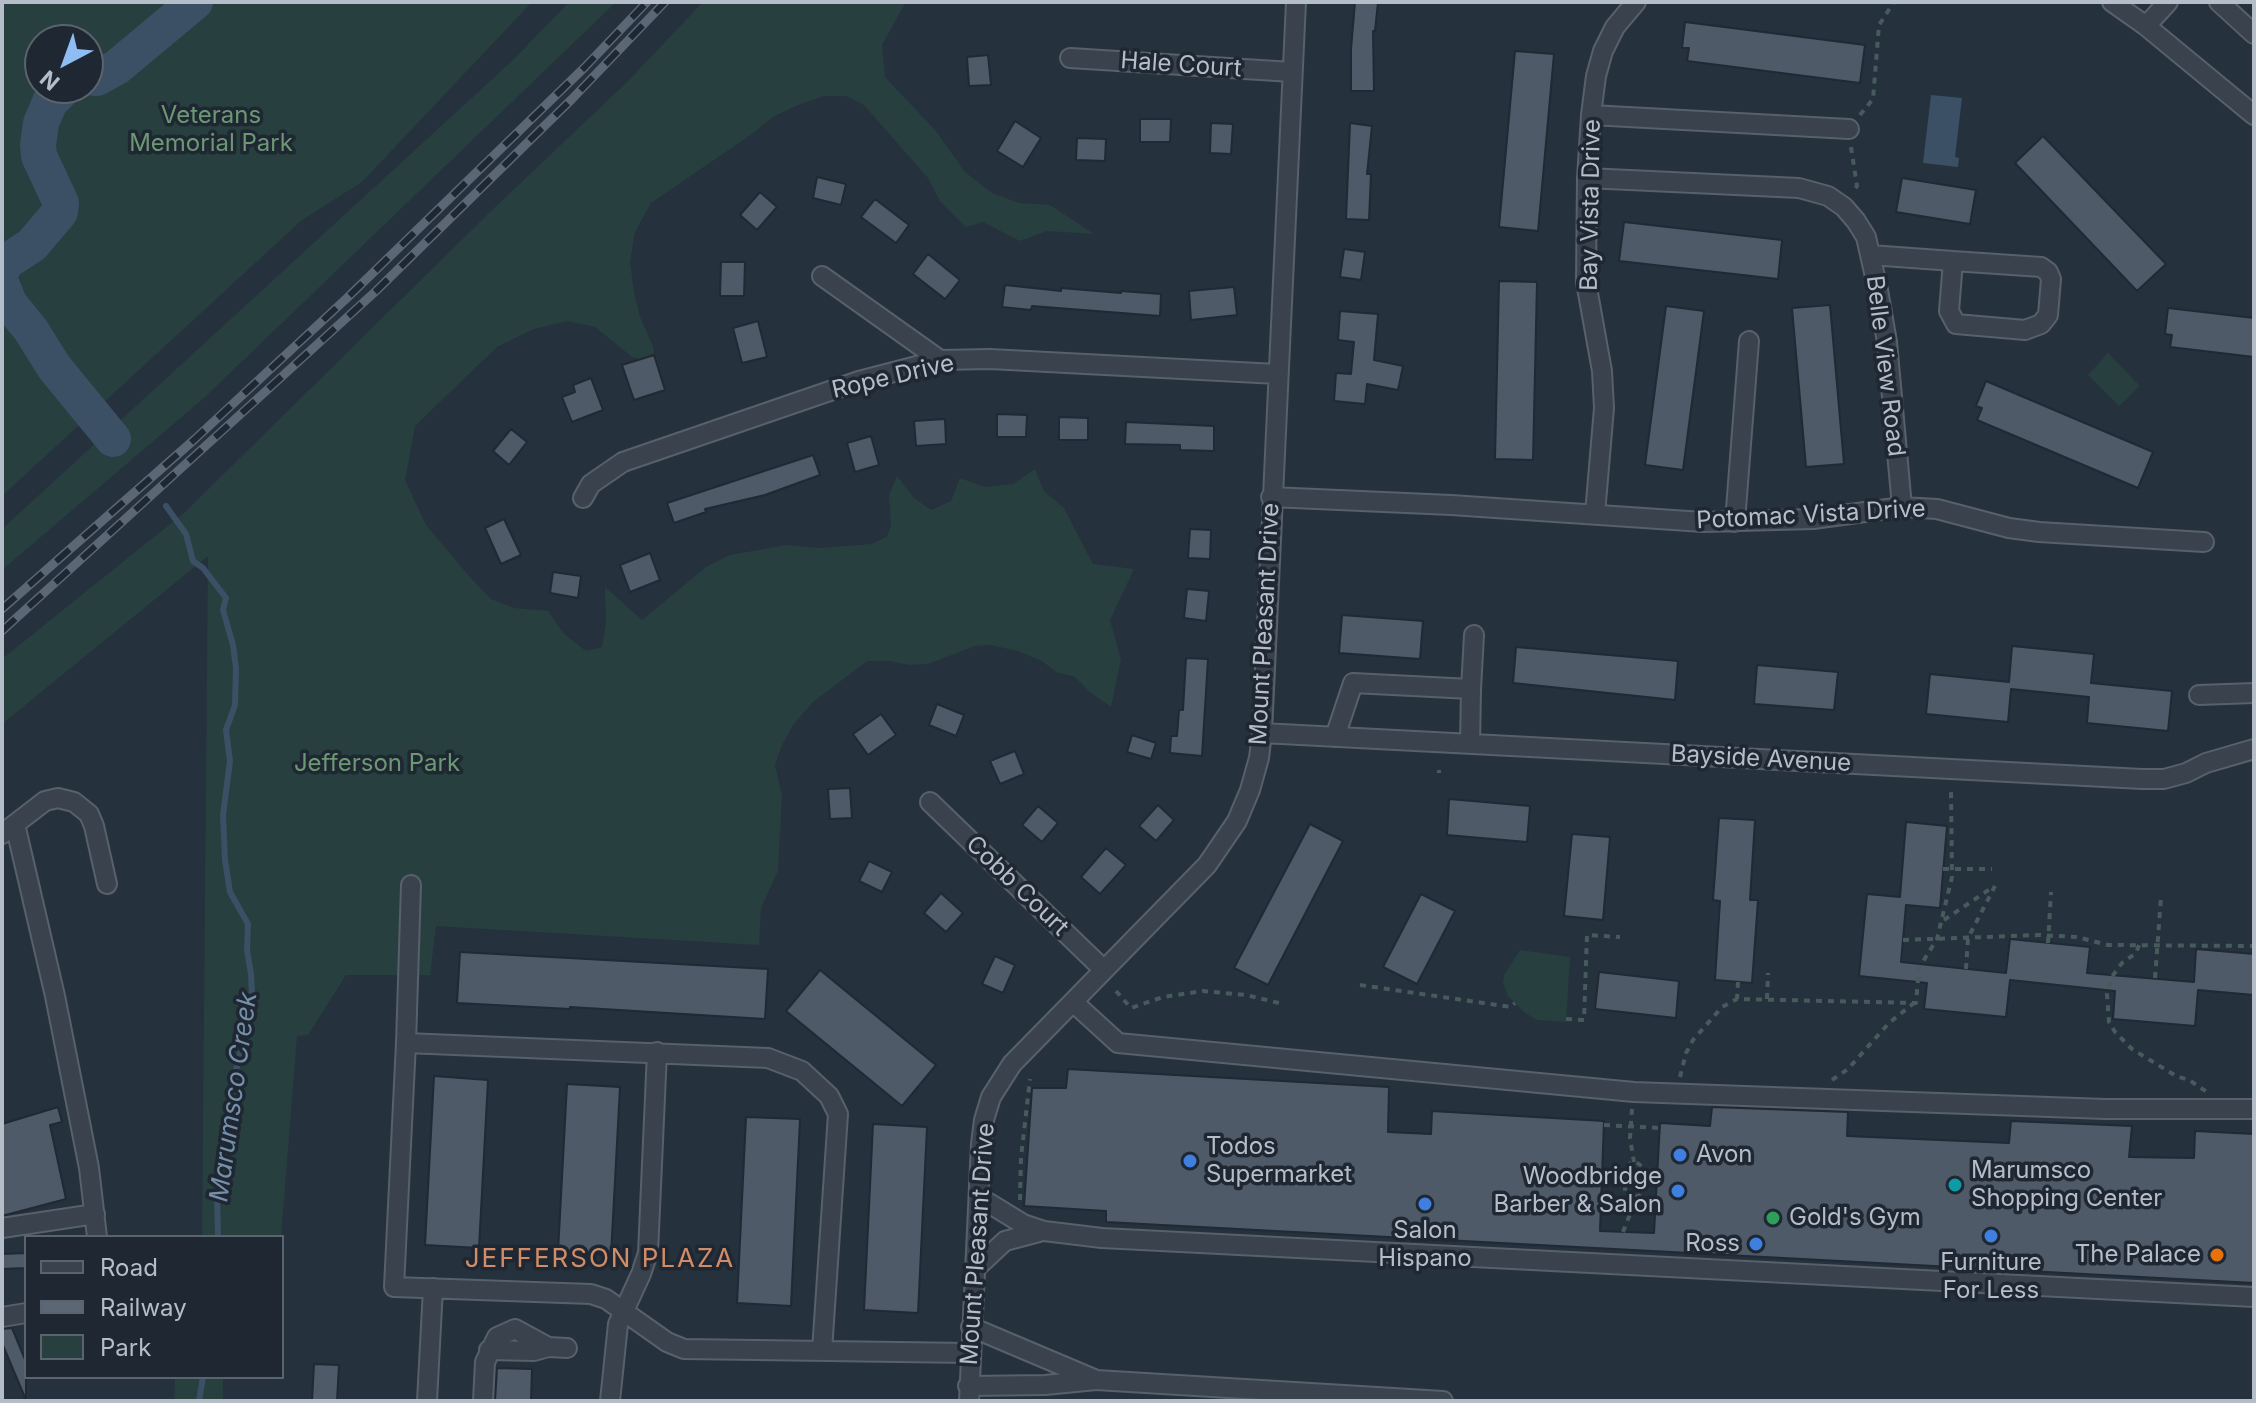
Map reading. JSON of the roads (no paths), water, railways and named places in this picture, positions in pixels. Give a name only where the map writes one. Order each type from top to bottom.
[{"type":"street","name":"Mount Pleasant Drive","points":[[967,1396],[981,1144],[991,1097],[1012,1064],[1207,865],[1237,821],[1250,790],[1262,733],[1296,2]]},
{"type":"street","name":"Bay Vista Drive","points":[[1595,514],[1604,408],[1602,371],[1586,282],[1591,115],[1603,51],[1615,27],[1636,2]]},
{"type":"street","points":[[2112,2],[2254,115]]},
{"type":"street","points":[[2146,26],[2168,2]]},
{"type":"street","points":[[2219,2],[2254,34]]},
{"type":"street","name":"Hale Court","points":[[1070,58],[1292,72]]},
{"type":"street","points":[[1591,115],[1849,129]]},
{"type":"street","name":"Belle View Road","points":[[1587,178],[1799,188],[1828,196],[1842,206],[1866,237],[1870,255],[1887,342],[1902,507]]},
{"type":"street","points":[[1870,255],[2041,267],[2051,279],[2048,315],[2041,324],[2025,330],[1956,324],[1949,311],[1953,261]]},
{"type":"street","points":[[822,276],[940,360]]},
{"type":"street","points":[[1735,522],[1749,341]]},
{"type":"street","name":"Rope Drive","points":[[583,498],[591,484],[623,462],[859,381],[940,360],[990,359],[1277,374]]},
{"type":"street","name":"Potomac Vista Drive","points":[[1271,497],[1735,522],[1813,519],[1902,507],[1949,511],[2009,528],[2039,532],[2204,542]]},
{"type":"street","points":[[1470,743],[1474,635]]},
{"type":"street","points":[[1335,737],[1353,683],[1471,689]]},
{"type":"street","points":[[2199,695],[2254,693]]},
{"type":"street","name":"Bayside Avenue","points":[[1262,733],[2142,779],[2164,779],[2254,749]]},
{"type":"street","points":[[97,1235],[89,1168],[55,996],[8,829],[38,805],[50,800],[68,800],[80,805],[89,814],[94,826],[107,884]]},
{"type":"street","name":"Cobb Court","points":[[930,802],[1104,970]]},
{"type":"street","points":[[411,885],[394,1287],[591,1294],[606,1299],[667,1342],[684,1349],[970,1353]]},
{"type":"street","points":[[1073,1002],[1118,1043],[1634,1092],[2105,1109],[2254,1109]]},
{"type":"street","points":[[406,1043],[768,1058],[785,1063],[810,1077],[838,1114],[822,1351]]},
{"type":"street","points":[[610,1401],[616,1334],[622,1310],[648,1253],[657,1052]]},
{"type":"street","points":[[979,1197],[1009,1217],[1044,1231],[1102,1238],[2254,1297]]},
{"type":"street","points":[[2,1228],[95,1214]]},
{"type":"street","points":[[975,1269],[1005,1241],[1044,1231]]},
{"type":"street","points":[[427,1401],[433,1288]]},
{"type":"street","points":[[2,1317],[24,1313]]},
{"type":"street","points":[[971,1327],[1096,1380]]},
{"type":"street","points":[[483,1401],[485,1362],[489,1350],[534,1351],[558,1347]]},
{"type":"street","points":[[967,1396],[1096,1380],[1270,1396],[1443,1401]]},
{"type":"water","points":[[1931,95],[1962,98],[1955,157],[1959,158],[1958,167],[1923,163]]},
{"type":"waterway","name":"Marumsco Creek","points":[[104,74],[117,67],[195,2]]},
{"type":"waterway","name":"Marumsco Creek","points":[[2,270],[6,262],[32,245],[60,212],[61,203],[39,156],[41,123],[49,104]]},
{"type":"waterway","name":"Marumsco Creek","points":[[2,285],[9,303],[31,330],[54,367],[113,439]]},
{"type":"waterway","name":"Marumsco Creek","points":[[166,506],[186,534],[193,561],[203,568],[226,598],[223,610],[236,668],[235,705],[226,730],[230,761],[223,815],[225,860],[230,892],[248,924],[247,950],[252,996],[234,1078],[217,1192],[218,1235]]},
{"type":"waterway","name":"Marumsco Creek","points":[[199,1401],[203,1379]]},
{"type":"railway","points":[[2,609],[195,439],[347,298],[585,67],[647,2]]},
{"type":"railway","points":[[2,631],[376,291],[572,99],[665,2]]},
{"type":"place","name":"Avon","points":[[1680,1155]]},
{"type":"place","name":"Todos Supermarket","points":[[1190,1161]]},
{"type":"place","name":"Marumsco Shopping Center","points":[[1955,1185]]},
{"type":"place","name":"Woodbridge Barber & Salon","points":[[1678,1191]]},
{"type":"place","name":"Salon Hispano","points":[[1425,1204]]},
{"type":"place","name":"Gold's Gym","points":[[1773,1218]]},
{"type":"place","name":"Furniture For Less","points":[[1991,1236]]},
{"type":"place","name":"Ross","points":[[1756,1244]]},
{"type":"place","name":"The Palace","points":[[2217,1255]]},
{"type":"district","name":"JEFFERSON PLAZA","points":[[600,1259]]},
{"type":"park label","name":"Veterans Memorial Park","points":[[211,130]]},
{"type":"park label","name":"Jefferson Park","points":[[377,764]]}]
